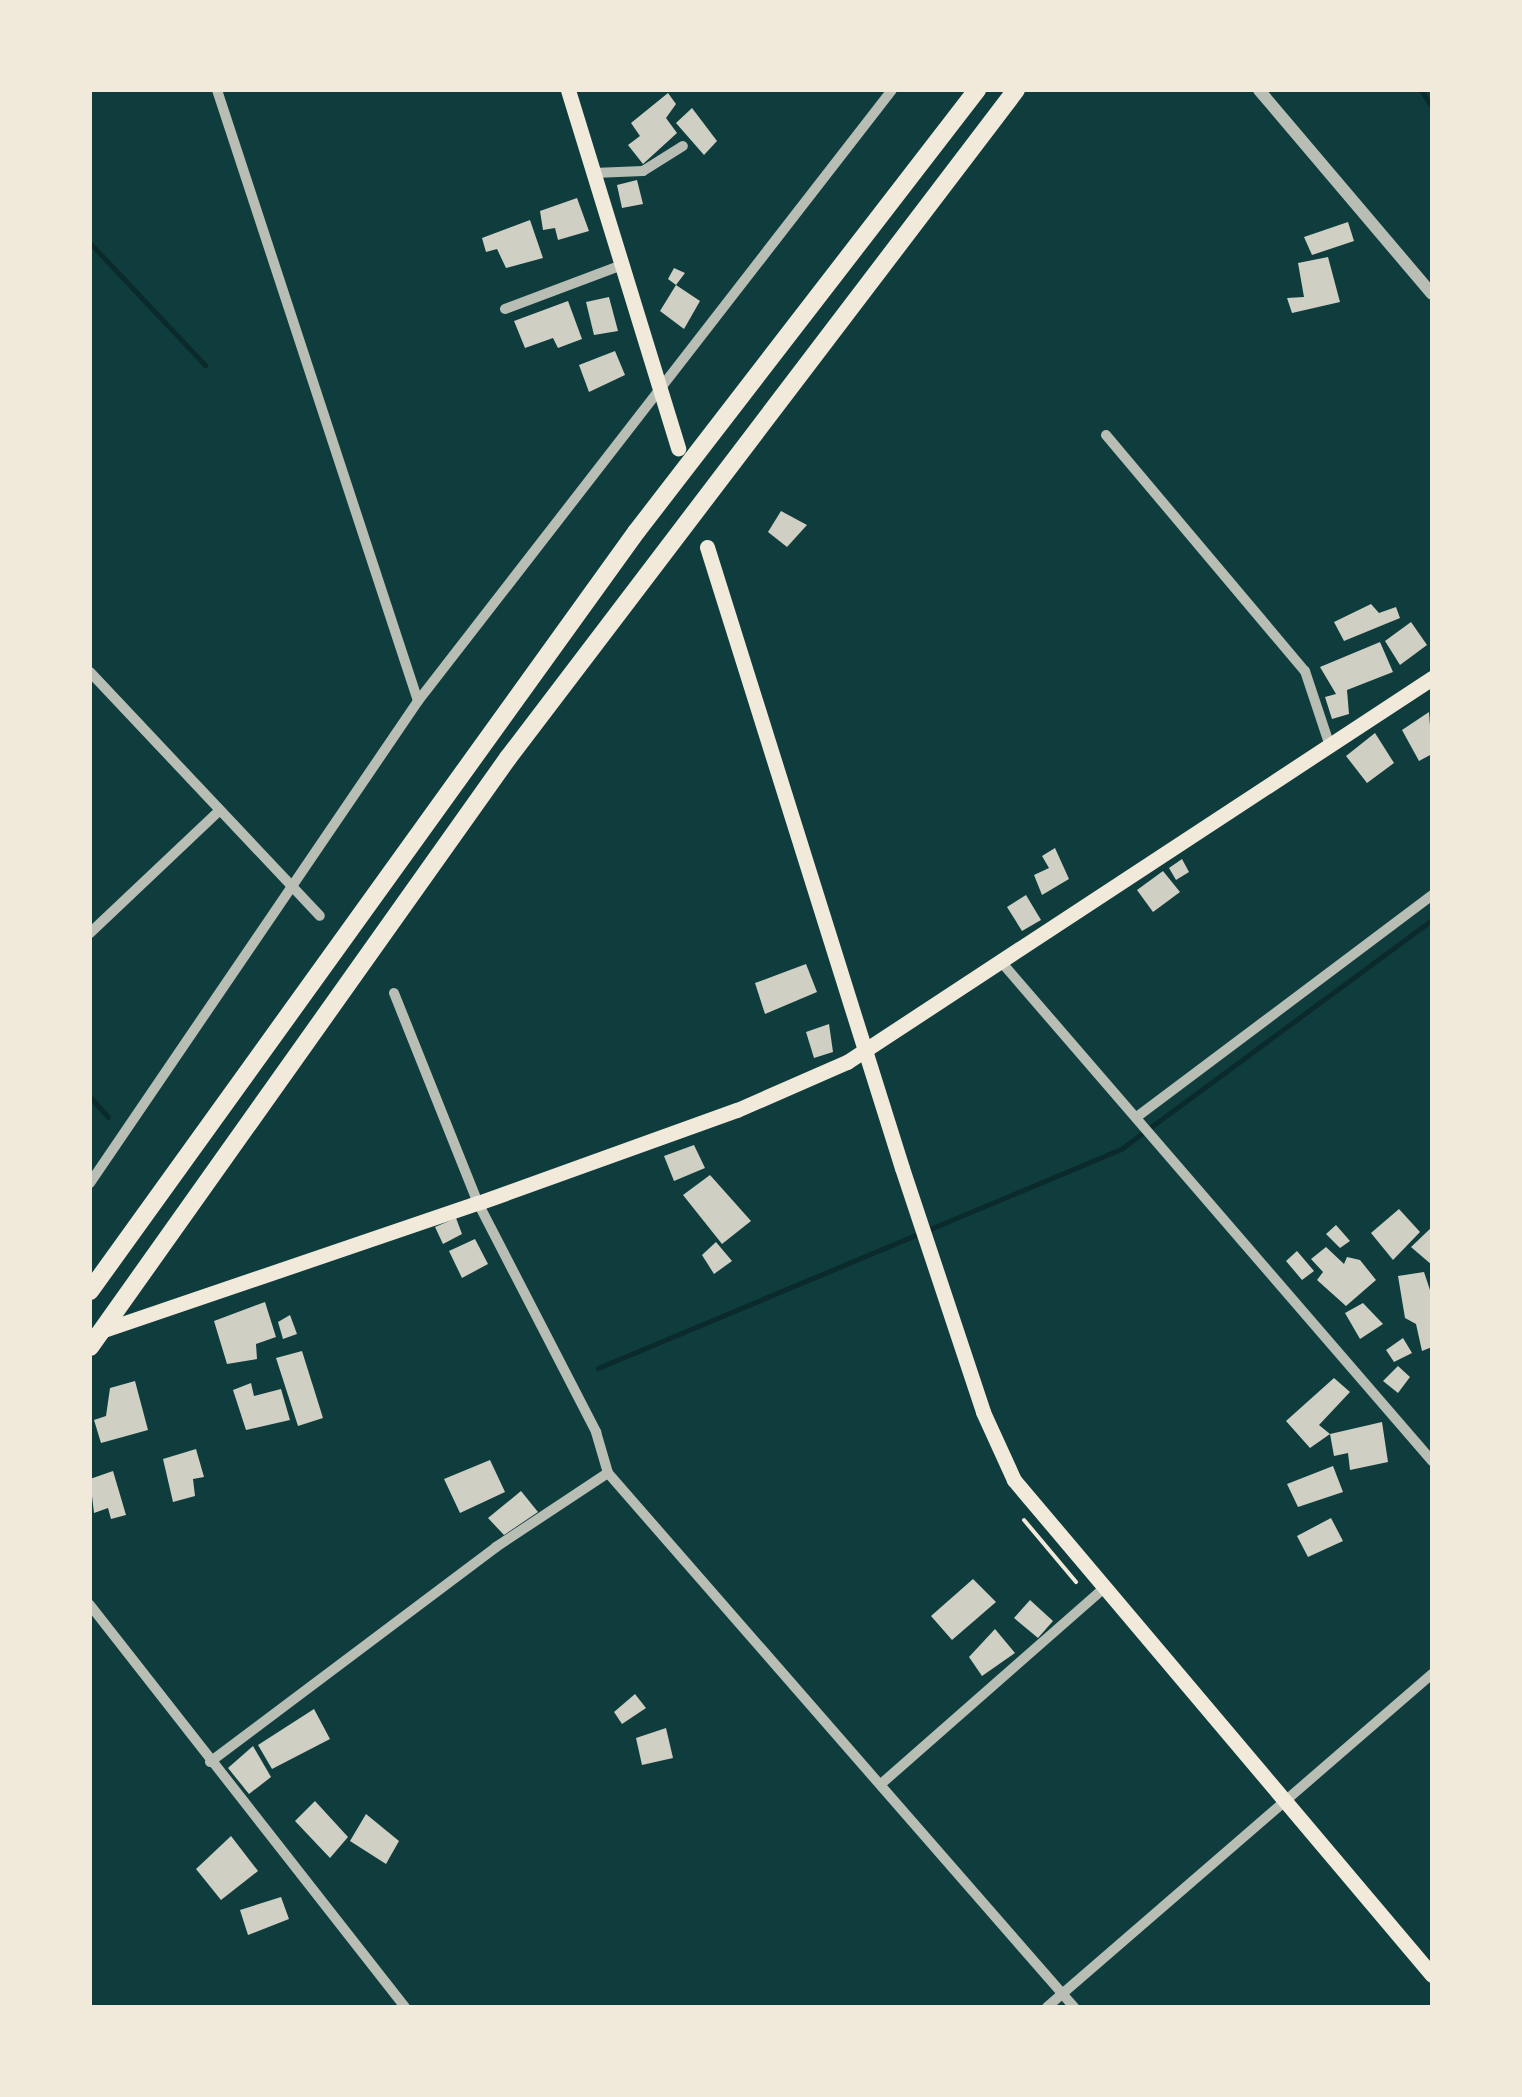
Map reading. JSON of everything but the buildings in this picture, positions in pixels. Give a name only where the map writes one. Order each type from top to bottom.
[{"type":"highway","points":[[90,1291],[637,531],[977,90]]},
{"type":"highway","points":[[90,1348],[520,742],[1016,90]]},
{"type":"main road","points":[[568,90],[678,448]]},
{"type":"main road","points":[[708,548],[983,1412],[1014,1480],[1097,1595],[1284,1802],[1432,1974]]},
{"type":"main road","points":[[90,1335],[737,1110],[865,1051],[1003,964],[1432,678]]},
{"type":"street","points":[[217,90],[418,701]]},
{"type":"street","points":[[90,1182],[126,1121],[294,890],[418,701],[892,90]]},
{"type":"street","points":[[1259,90],[1432,294]]},
{"type":"street","points":[[594,173],[643,170],[684,146]]},
{"type":"street","points":[[505,309],[622,265]]},
{"type":"street","points":[[1106,435],[1305,671],[1330,746]]},
{"type":"street","points":[[90,672],[320,916]]},
{"type":"street","points":[[90,933],[219,811]]},
{"type":"street","points":[[1138,1116],[1432,895]]},
{"type":"street","points":[[1003,964],[1432,1460]]},
{"type":"street","points":[[394,993],[478,1203],[596,1432],[608,1474],[1074,2007]]},
{"type":"street","points":[[210,1762],[496,1547],[608,1474]]},
{"type":"street","points":[[881,1784],[1097,1595]]},
{"type":"street","points":[[90,1606],[404,2007]]},
{"type":"street","points":[[90,1632],[103,1622]]},
{"type":"street","points":[[1046,2007],[1432,1674]]},
{"type":"path","points":[[1020,1514],[1097,1595]]},
{"type":"waterway","points":[[1421,90],[1432,107]]},
{"type":"waterway","points":[[90,243],[205,365]]},
{"type":"waterway","points":[[598,1368],[1121,1149],[1432,920]]},
{"type":"waterway","points":[[90,1097],[108,1117]]}]
